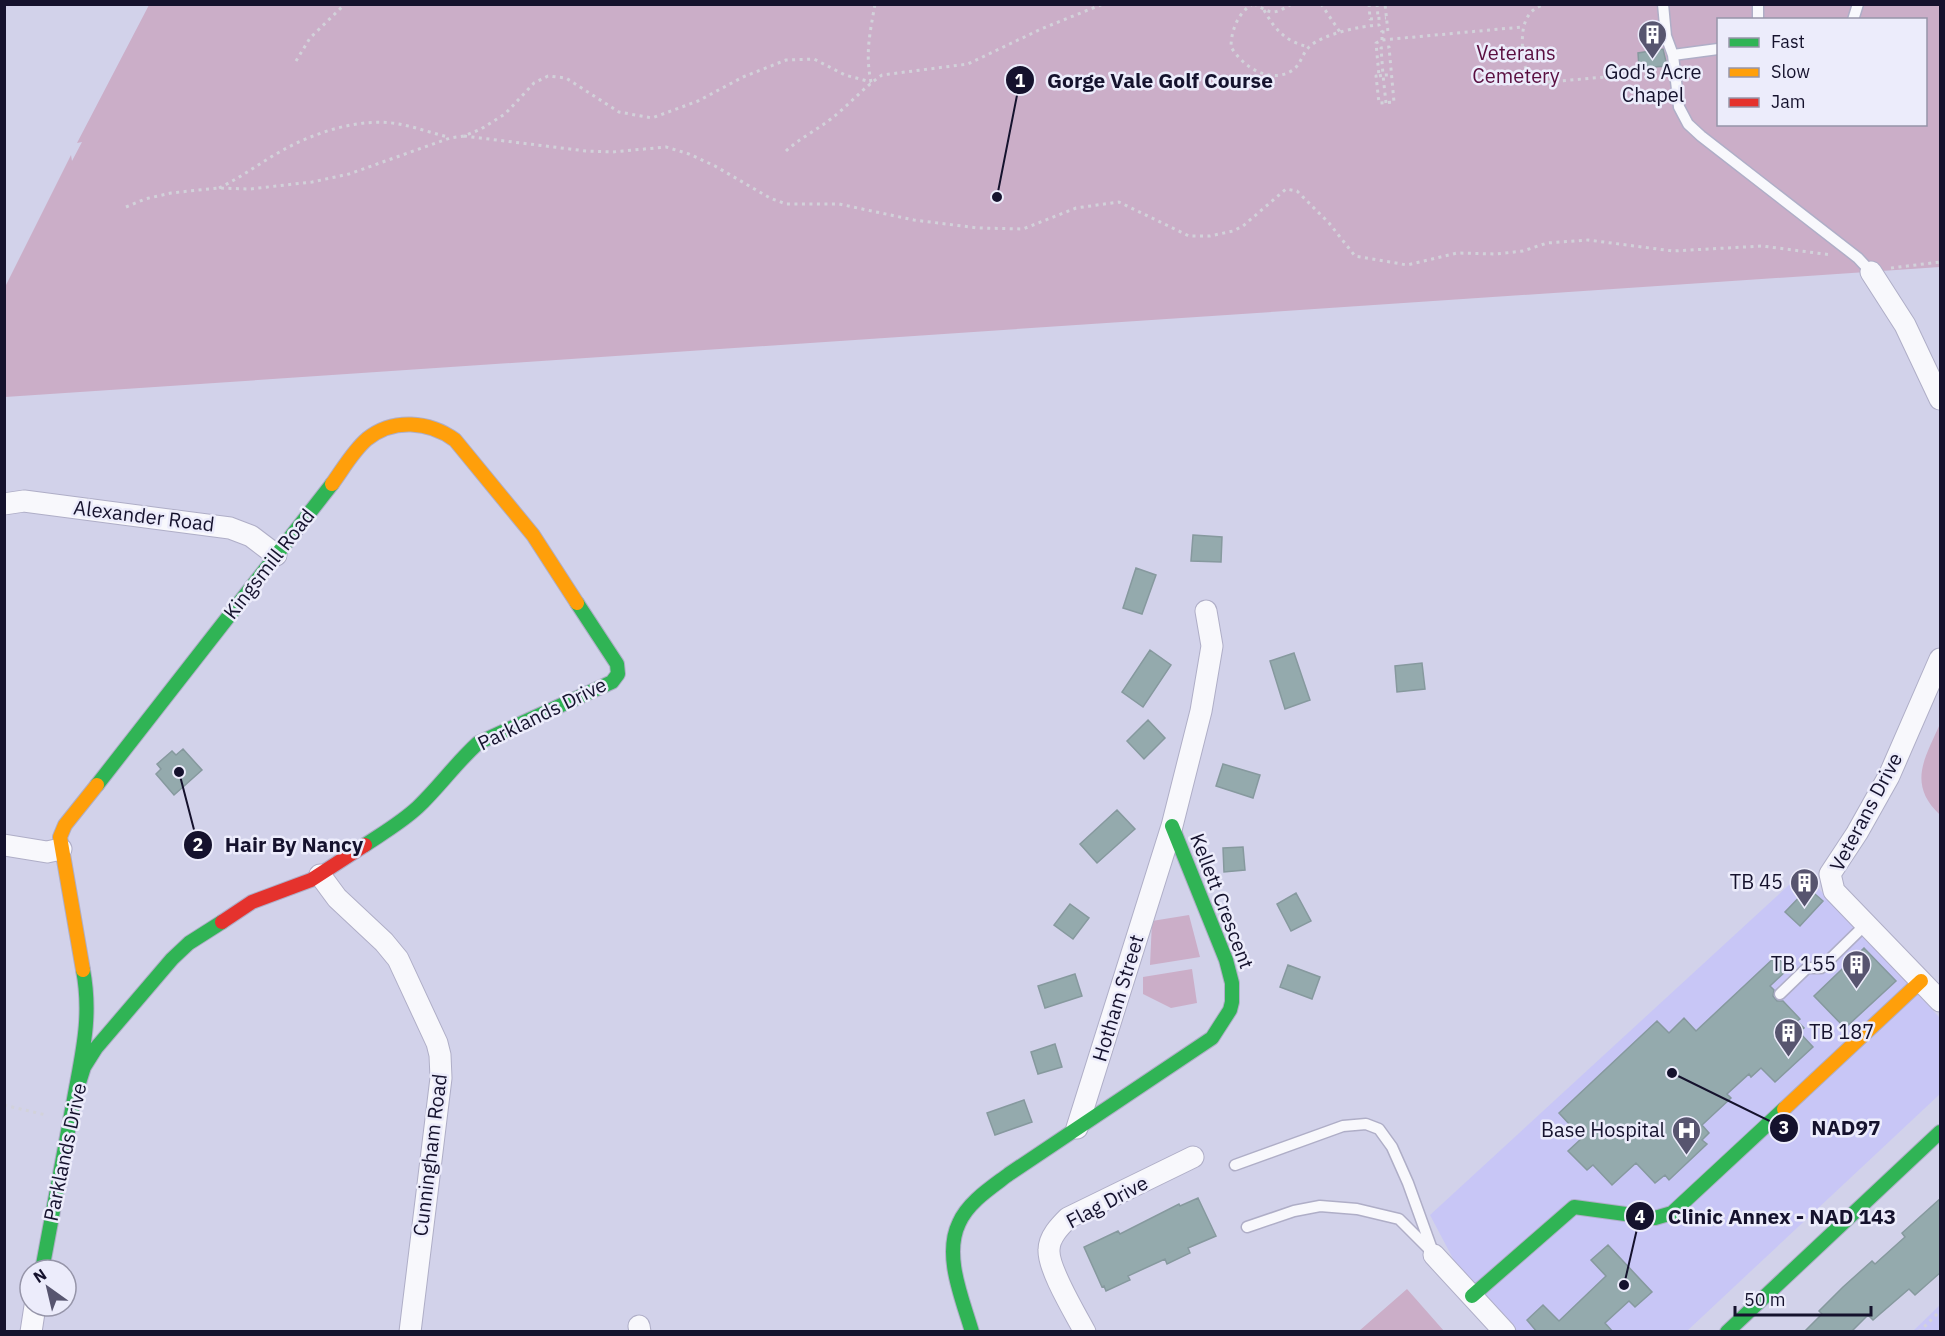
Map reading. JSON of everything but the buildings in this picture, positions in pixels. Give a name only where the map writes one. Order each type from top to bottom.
[{"type":"street","points":[[1872,266],[1905,325],[1941,399]]},
{"type":"street","name":"Kingsmill Road","points":[[94,1037],[61,849],[60,837],[65,825],[372,435],[389,427],[433,426],[455,440],[523,520],[617,664],[618,674]]},
{"type":"street","name":"Alexander Road","points":[[4,504],[24,501],[219,526],[251,536],[276,555]]},
{"type":"street","name":"Hotham Street","points":[[1077,1128],[1172,826],[1202,711],[1212,646],[1206,611]]},
{"type":"street","name":"Veterans Drive","points":[[1941,659],[1889,776],[1830,874],[1834,891],[1941,1001]]},
{"type":"street","name":"Parklands Drive","points":[[44,1258],[74,1099],[94,1037],[189,943],[252,902],[302,885],[320,875],[411,813],[460,759],[478,743],[612,682],[618,674]]},
{"type":"street","name":"Kellett Crescent","points":[[1077,1128],[1212,1038],[1224,1025],[1231,1011],[1232,982],[1226,960],[1172,826]]},
{"type":"street","points":[[4,845],[46,852],[61,849]]},
{"type":"street","name":"Cunningham Road","points":[[320,875],[337,898],[384,942],[398,959],[433,1032],[440,1055],[441,1078],[410,1332]]},
{"type":"street","points":[[1472,1296],[1574,1207],[1659,1221],[1672,1213],[1707,1187],[1891,1016],[1921,981]]},
{"type":"street","points":[[972,1332],[956,1272],[954,1244],[959,1222],[980,1198],[1009,1174],[1077,1128]]},
{"type":"street","points":[[1727,1332],[1941,1132]]},
{"type":"street","name":"Flag Drive","points":[[1085,1332],[1056,1276],[1049,1250],[1056,1230],[1068,1218],[1192,1157]]},
{"type":"street","points":[[1434,1255],[1505,1332]]},
{"type":"lane","points":[[1663,4],[1666,36],[1673,55],[1679,107],[1688,124],[1872,266]]},
{"type":"lane","points":[[1673,55],[1717,49]]},
{"type":"lane","points":[[1780,994],[1808,968],[1821,968],[1866,924]]},
{"type":"lane","points":[[1235,1165],[1344,1126],[1366,1124],[1379,1129],[1392,1147],[1408,1183],[1434,1255]]},
{"type":"lane","points":[[1247,1227],[1294,1211],[1320,1206],[1358,1209],[1399,1219],[1434,1255]]},
{"type":"path","points":[[296,60],[310,38],[345,4]]},
{"type":"path","points":[[871,82],[867,42],[874,4]]},
{"type":"path","points":[[786,151],[829,121],[871,82],[882,75],[968,64],[1052,24],[1103,4]]},
{"type":"path","points":[[1292,4],[1275,13],[1253,4],[1243,12],[1231,37],[1231,47],[1246,66],[1260,73],[1278,75],[1294,69],[1309,47],[1340,32],[1355,28],[1379,25],[1382,40]]},
{"type":"path","points":[[1321,4],[1340,32]]},
{"type":"path","points":[[1378,18],[1376,4],[1369,5],[1370,19],[1386,18]]},
{"type":"path","points":[[1382,32],[1388,32],[1385,4]]},
{"type":"path","points":[[1548,4],[1536,7],[1522,27],[1524,64],[1532,78],[1539,81],[1675,71]]},
{"type":"path","points":[[1264,10],[1280,35],[1297,45],[1309,47]]},
{"type":"path","points":[[1386,103],[1376,43],[1382,40],[1522,27]]},
{"type":"path","points":[[1381,75],[1381,48],[1389,47],[1391,61],[1394,102],[1379,103],[1376,76],[1392,75]]},
{"type":"path","points":[[126,207],[145,199],[171,193],[218,188],[250,189],[349,174],[481,129],[505,114],[534,83],[548,76],[566,78],[619,112],[652,118],[698,101],[743,77],[786,60],[814,59],[845,75],[871,82]]},
{"type":"path","points":[[1382,62],[1391,61]]},
{"type":"path","points":[[1377,90],[1393,88]]},
{"type":"path","points":[[218,188],[234,181],[282,150],[314,135],[340,128],[374,122],[397,124],[450,138]]},
{"type":"path","points":[[464,136],[586,151],[612,152],[666,147],[715,166],[770,198],[786,204],[839,204],[914,219],[978,228],[1023,229],[1076,208],[1119,202],[1189,236],[1210,236],[1233,231],[1243,226],[1286,189],[1297,191],[1329,223],[1355,256],[1407,265],[1457,253],[1523,251],[1547,243],[1587,240],[1673,251],[1762,246],[1872,266],[1941,261]]},
{"type":"path","points":[[4,1105],[46,1115]]},
{"type":"path","points":[[1919,1332],[1941,1311]]},
{"type":"shaded area","name":"Base Hospital","points":[[1803,872],[1940,1018],[1940,1094],[1687,1331],[1516,1331],[1459,1270],[1430,1215]]},
{"type":"shaded area","points":[[1940,1305],[1940,1331],[1913,1331]]},
{"type":"green space","name":"Veterans Cemetery","points":[[149,5],[1940,5],[1940,267],[5,397],[4,289],[71,155],[72,161],[82,142],[77,143]]},
{"type":"green space","points":[[1940,724],[1940,815],[1930,804],[1924,792],[1922,771]]},
{"type":"green space","points":[[1189,915],[1200,957],[1150,965],[1152,921]]},
{"type":"green space","points":[[1192,969],[1197,1003],[1171,1008],[1143,994],[1143,977]]},
{"type":"green space","points":[[1407,1289],[1444,1331],[1359,1331]]},
{"type":"traffic: fast","points":[[97,785],[332,484]]},
{"type":"traffic: fast","points":[[365,845],[418,807],[478,743],[612,682],[618,674],[617,664],[577,603]]},
{"type":"traffic: fast","points":[[972,1332],[956,1278],[953,1249],[959,1223],[968,1208],[1009,1174],[1212,1038],[1230,1010],[1232,983],[1226,960],[1172,826]]},
{"type":"traffic: fast","points":[[44,1258],[74,1099],[84,1067],[96,1048],[172,959],[189,943],[222,922]]},
{"type":"traffic: fast","points":[[74,1099],[86,1020],[86,987],[83,970]]},
{"type":"traffic: fast","points":[[1472,1296],[1574,1207],[1655,1218],[1672,1213],[1784,1109]]},
{"type":"traffic: fast","points":[[1727,1332],[1940,1132]]},
{"type":"traffic: slow","points":[[332,484],[357,449],[377,432],[411,424],[445,434],[455,440],[533,535],[577,603]]},
{"type":"traffic: slow","points":[[83,970],[60,837],[65,825],[97,785]]},
{"type":"traffic: slow","points":[[1784,1109],[1921,981]]},
{"type":"traffic: jam","points":[[222,922],[252,902],[311,880],[365,845]]},
{"type":"place","name":"God's Acre Chapel","points":[[1653,60]]},
{"type":"place","name":"Gorge Vale Golf Course","points":[[997,197]]},
{"type":"place","name":"Hair By Nancy","points":[[179,772]]},
{"type":"place","name":"TB 45","points":[[1804,908]]},
{"type":"place","name":"TB 155","points":[[1857,990]]},
{"type":"place","name":"TB 187","points":[[1788,1058]]},
{"type":"place","name":"NAD97","points":[[1672,1073]]},
{"type":"place","name":"Base Hospital","points":[[1686,1156]]},
{"type":"place","name":"Clinic Annex - NAD 143","points":[[1624,1285]]}]
